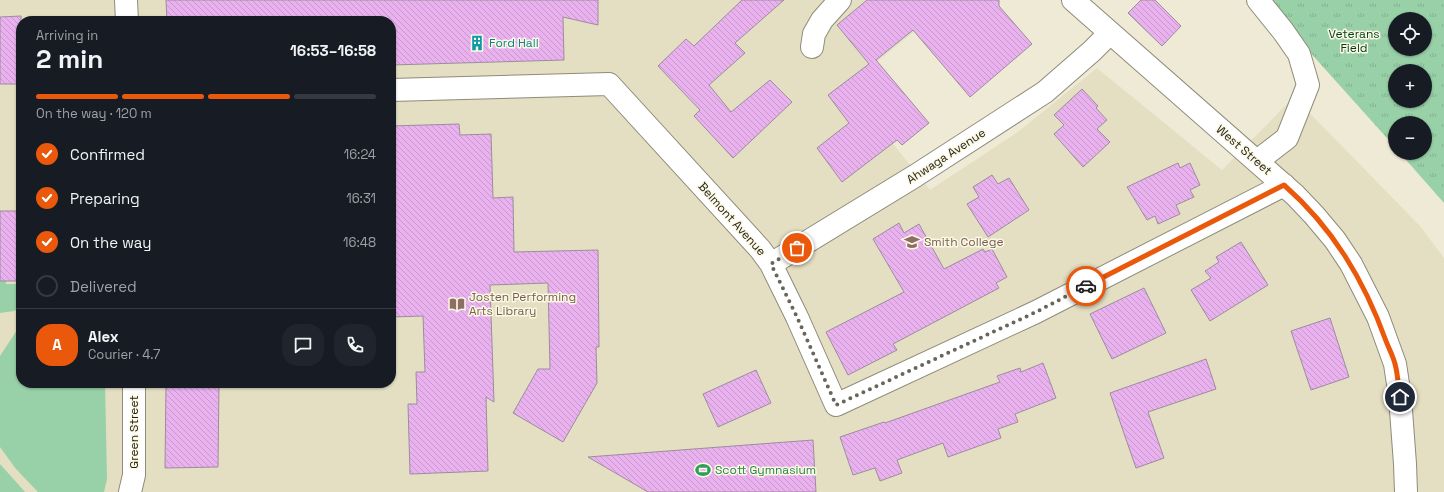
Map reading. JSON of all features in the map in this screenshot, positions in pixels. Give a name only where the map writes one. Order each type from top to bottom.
[{"type":"street","points":[[126,0],[127,16]]},
{"type":"street","points":[[812,48],[814,34],[822,20],[840,0]]},
{"type":"street","name":"West Street","points":[[1073,0],[1284,185],[1314,214],[1335,240],[1351,264],[1378,317],[1395,364],[1400,397],[1406,492]]},
{"type":"street","points":[[1257,161],[1287,138],[1308,85],[1299,54],[1258,0]]},
{"type":"street","name":"Ahwaga Avenue","points":[[771,264],[915,176],[1045,92],[1092,51],[1110,33]]},
{"type":"street","name":"Belmont Avenue","points":[[396,90],[609,84],[760,249],[771,264],[797,317],[836,405],[1036,312],[1284,185]]},
{"type":"street","name":"Green Street","points":[[133,489],[134,388]]},
{"type":"shaded area","name":"Smith College","points":[[0,0],[953,0],[847,86],[930,190],[1019,131],[1097,68],[1222,170],[1294,97],[1420,226],[1444,258],[1444,492],[0,492]]},
{"type":"green space","name":"Veterans Field","points":[[1263,0],[1444,0],[1444,203],[1406,160],[1432,160],[1432,116],[1388,116],[1388,139]]},
{"type":"green space","points":[[0,281],[6,281],[6,284],[16,284],[16,310],[0,313]]},
{"type":"green space","points":[[16,332],[16,388],[105,388],[107,479],[104,492],[38,492],[16,469],[0,447],[0,356]]},
{"type":"green space","points":[[0,464],[25,492],[0,492]]},
{"type":"building","name":"Ford Hall","points":[[166,0],[598,0],[598,25],[563,17],[564,60],[396,65],[396,16],[167,16]]},
{"type":"building","points":[[742,0],[784,0],[735,43],[745,53],[709,85],[731,112],[770,80],[792,102],[733,158],[694,116],[700,110],[658,66],[686,39],[694,46]]},
{"type":"building","points":[[867,0],[999,0],[999,6],[1032,44],[970,97],[913,30],[876,60],[929,123],[902,145],[897,140],[842,182],[817,148],[849,123],[828,95],[869,64],[837,25]]},
{"type":"building","points":[[1141,0],[1155,0],[1181,26],[1162,46],[1128,13]]},
{"type":"building","points":[[16,16],[16,84],[0,84],[0,17]]},
{"type":"building","points":[[1082,89],[1098,106],[1096,108],[1107,120],[1097,129],[1110,142],[1083,167],[1054,134],[1064,125],[1054,115]]},
{"type":"building","points":[[459,124],[460,135],[491,134],[493,198],[513,197],[514,252],[598,250],[599,347],[596,347],[597,383],[563,442],[513,413],[538,369],[550,369],[548,283],[490,285],[494,402],[486,397],[488,471],[410,474],[408,404],[417,404],[416,372],[425,372],[423,316],[396,317],[396,126]]},
{"type":"building","points":[[1178,163],[1180,168],[1190,163],[1200,185],[1190,190],[1194,197],[1176,205],[1180,214],[1158,224],[1155,216],[1147,220],[1127,187]]},
{"type":"building","points":[[992,175],[998,184],[1009,178],[1029,210],[988,237],[967,204],[979,197],[973,187]]},
{"type":"building","points":[[0,211],[16,211],[16,281],[0,281]]},
{"type":"building","points":[[899,223],[904,233],[919,224],[944,269],[983,249],[985,252],[992,249],[1007,277],[996,283],[999,288],[893,344],[897,350],[848,375],[826,332],[904,292],[873,239]]},
{"type":"building","points":[[1241,242],[1268,285],[1210,321],[1191,290],[1211,278],[1205,271],[1219,262],[1216,257]]},
{"type":"building","points":[[1144,288],[1166,333],[1112,359],[1090,314]]},
{"type":"building","points":[[1330,318],[1349,377],[1311,390],[1291,331]]},
{"type":"building","points":[[1206,359],[1216,389],[1148,412],[1164,458],[1136,468],[1110,393]]},
{"type":"building","points":[[1043,363],[1056,398],[1015,414],[1018,422],[998,429],[1001,438],[948,457],[943,443],[897,460],[902,473],[880,481],[875,468],[853,475],[840,437],[884,422],[885,423],[1000,382],[997,376],[1020,368],[1021,372]]},
{"type":"building","points":[[756,370],[771,403],[718,427],[703,394]]},
{"type":"building","points":[[166,388],[219,388],[218,467],[165,468]]},
{"type":"building","name":"Scott Gymnasium","points":[[813,440],[816,492],[648,492],[588,457]]},
{"type":"way so far","points":[[797,248],[771,264],[797,317],[836,405],[1036,312],[1086,286]]},
{"type":"place","name":"Ford Hall","points":[[477,43]]},
{"type":"place","name":"Smith College","points":[[912,242]]},
{"type":"place","name":"Josten Performing Arts Library","points":[[457,304]]},
{"type":"place","name":"Scott Gymnasium","points":[[703,470]]},
{"type":"route","points":[[1086,286],[1284,185],[1314,214],[1335,240],[1351,264],[1378,317],[1395,364],[1400,397]]}]
